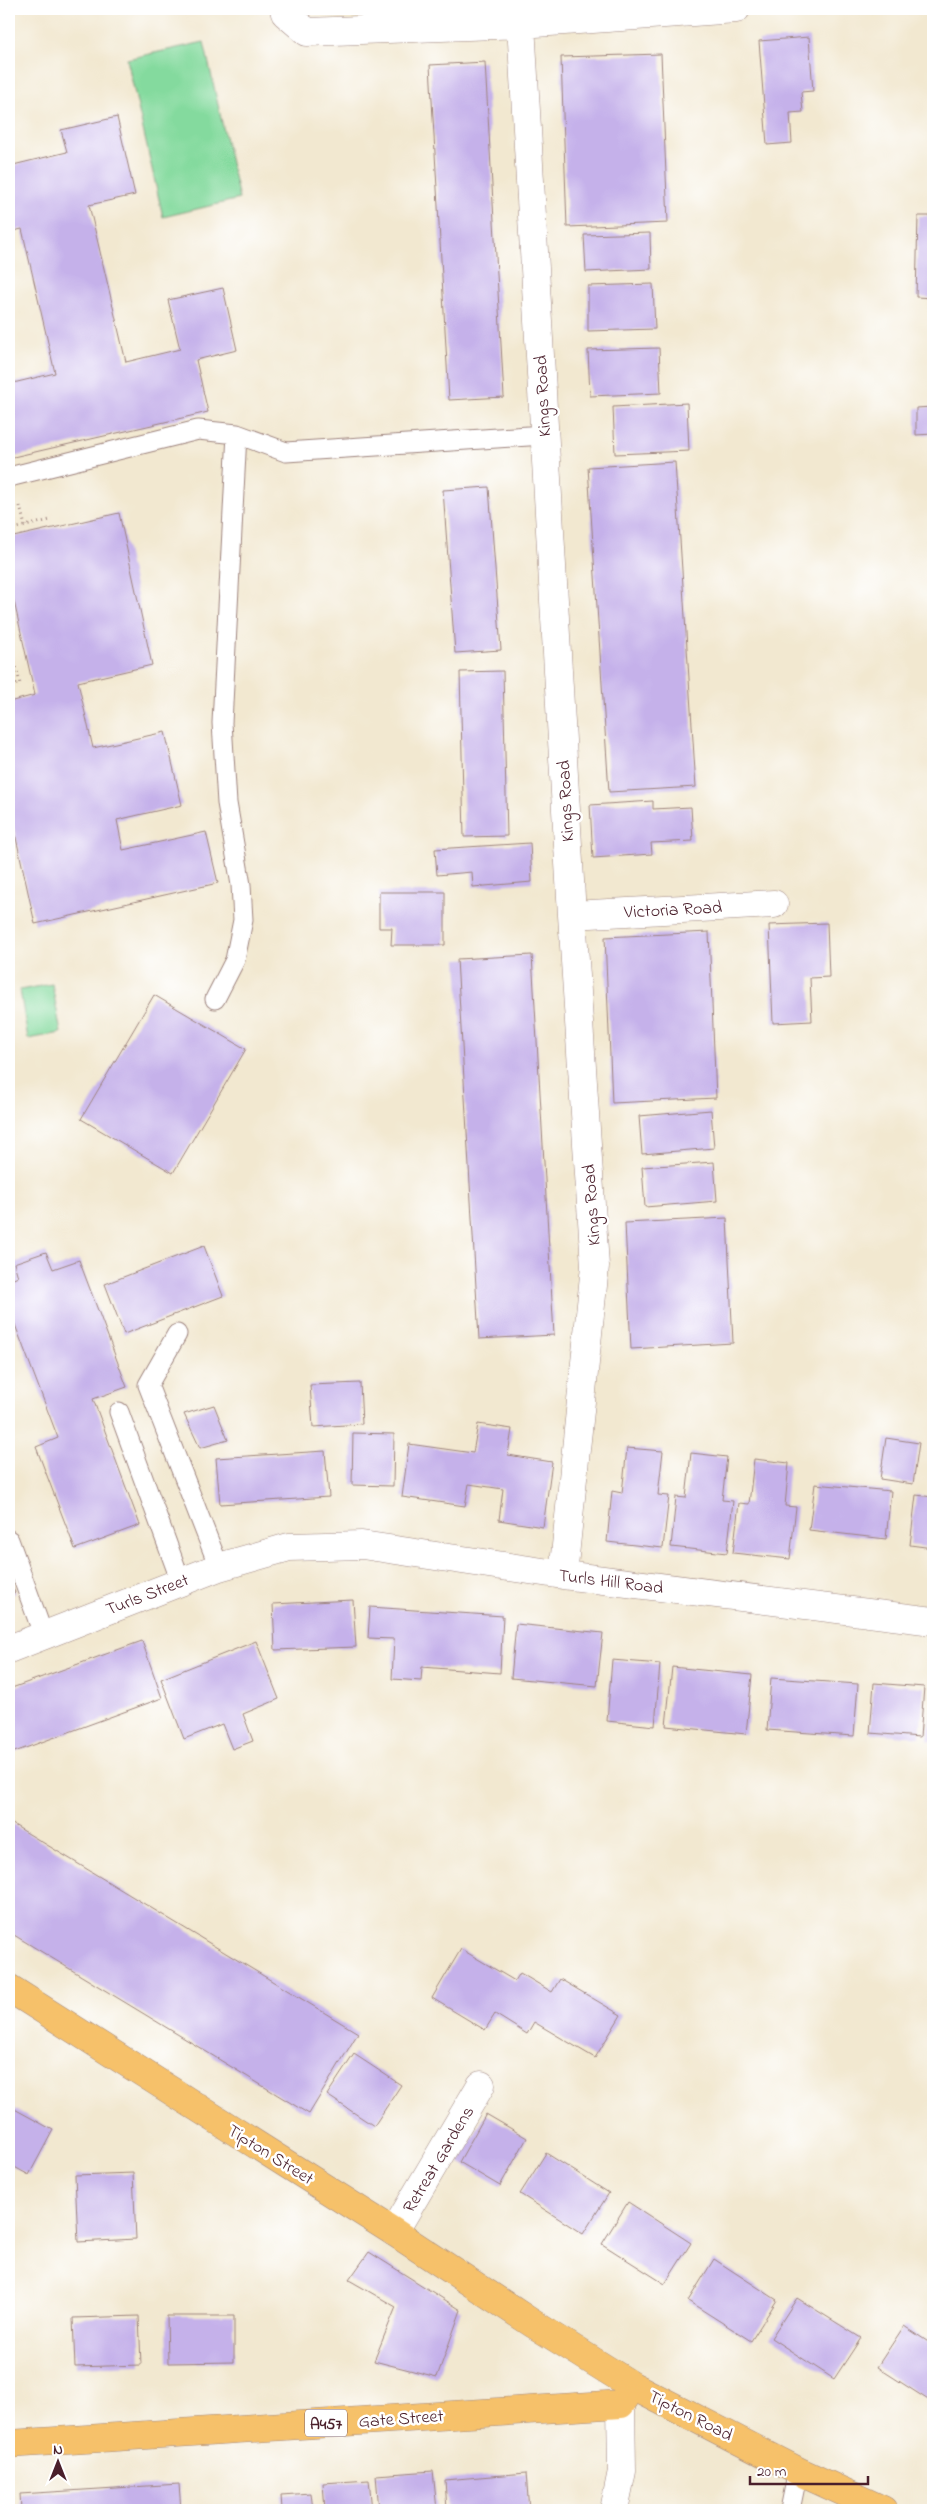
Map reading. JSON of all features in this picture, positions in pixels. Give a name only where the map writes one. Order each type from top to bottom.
[{"type":"main road","name":"Tipton Street","points":[[9,1988],[394,2232],[532,2323]]},
{"type":"main road","name":"Tipton Road","points":[[532,2323],[627,2395],[883,2510]]},
{"type":"main road","name":"Gate Street","points":[[9,2444],[627,2395]]},
{"type":"street","points":[[284,9],[285,13],[307,32],[521,24],[736,9]]},
{"type":"street","name":"Kings Road","points":[[521,24],[572,915],[596,1266],[563,1575]]},
{"type":"street","name":"Victoria Road","points":[[572,915],[774,904]]},
{"type":"street","name":"Turls Hill Road","points":[[288,1547],[362,1545],[563,1575],[933,1621]]},
{"type":"street","name":"Turls Street","points":[[9,1648],[219,1567],[288,1547]]},
{"type":"street","name":"Retreat Gardens","points":[[394,2232],[481,2085]]},
{"type":"street","points":[[614,2510],[622,2471],[627,2395]]},
{"type":"lane","points":[[9,477],[198,430],[238,434],[286,452],[544,435]]},
{"type":"lane","points":[[215,999],[235,960],[243,920],[242,885],[227,803],[222,723],[238,434]]},
{"type":"lane","points":[[177,1334],[148,1385],[219,1567]]},
{"type":"lane","points":[[119,1412],[181,1582]]},
{"type":"lane","points":[[9,1540],[44,1634]]},
{"type":"lane","points":[[790,2510],[798,2471]]},
{"type":"path","points":[[9,530],[50,520]]},
{"type":"path","points":[[9,633],[20,684],[9,685]]},
{"type":"green space","points":[[204,42],[239,199],[163,217],[127,59]]},
{"type":"green space","points":[[52,984],[61,1033],[28,1039],[20,990]]},
{"type":"building","points":[[809,37],[813,91],[801,92],[803,112],[790,113],[792,143],[767,145],[759,41]]},
{"type":"building","points":[[661,54],[668,223],[567,227],[561,57]]},
{"type":"building","points":[[485,62],[504,397],[449,400],[430,65]]},
{"type":"building","points":[[117,117],[135,195],[89,205],[126,362],[180,349],[168,300],[223,288],[237,350],[196,360],[208,412],[9,458],[9,384],[55,373],[22,229],[9,232],[9,166],[67,152],[61,130]]},
{"type":"building","points":[[918,216],[933,216],[933,298],[916,297]]},
{"type":"building","points":[[650,233],[651,269],[586,272],[584,235]]},
{"type":"building","points":[[653,284],[655,329],[588,331],[588,286]]},
{"type":"building","points":[[659,348],[661,393],[590,396],[588,350]]},
{"type":"building","points":[[931,394],[933,394],[933,434],[916,435],[916,408],[932,407]]},
{"type":"building","points":[[687,403],[689,451],[615,454],[613,407]]},
{"type":"building","points":[[675,462],[696,787],[609,792],[588,467]]},
{"type":"building","points":[[489,487],[501,650],[455,653],[443,490]]},
{"type":"building","points":[[119,513],[152,665],[78,682],[93,748],[165,732],[182,805],[117,820],[123,850],[206,832],[218,883],[35,924],[9,806],[9,702],[35,695],[9,579],[9,538]]},
{"type":"building","points":[[503,671],[507,836],[464,837],[460,672]]},
{"type":"building","points":[[653,801],[653,809],[691,807],[693,841],[651,843],[652,854],[593,858],[590,805]]},
{"type":"building","points":[[530,843],[532,882],[473,887],[472,872],[437,875],[435,849]]},
{"type":"building","points":[[379,892],[445,892],[445,945],[391,945],[392,928],[379,928]]},
{"type":"building","points":[[827,923],[829,977],[810,978],[812,1021],[773,1023],[769,925]]},
{"type":"building","points":[[709,932],[716,1098],[612,1103],[605,937]]},
{"type":"building","points":[[532,955],[554,1335],[479,1339],[457,959]]},
{"type":"building","points":[[154,995],[246,1049],[173,1173],[81,1119]]},
{"type":"building","points":[[711,1110],[714,1148],[642,1154],[639,1116]]},
{"type":"building","points":[[714,1162],[717,1201],[645,1207],[642,1167]]},
{"type":"building","points":[[727,1218],[733,1343],[631,1349],[625,1223]]},
{"type":"building","points":[[204,1246],[223,1296],[124,1334],[105,1284]]},
{"type":"building","points":[[46,1252],[53,1269],[79,1260],[127,1387],[93,1399],[140,1525],[75,1549],[36,1447],[58,1438],[9,1309],[9,1281],[18,1277],[14,1263]]},
{"type":"building","points":[[360,1383],[362,1424],[313,1427],[310,1385]]},
{"type":"building","points":[[214,1405],[228,1440],[200,1448],[184,1414]]},
{"type":"building","points":[[478,1424],[512,1429],[508,1455],[552,1462],[543,1527],[499,1520],[503,1489],[469,1484],[465,1506],[402,1497],[409,1444],[473,1453]]},
{"type":"building","points":[[353,1433],[394,1434],[393,1486],[352,1485]]},
{"type":"building","points":[[886,1438],[919,1443],[913,1484],[880,1479]]},
{"type":"building","points":[[627,1448],[663,1451],[658,1495],[669,1496],[663,1548],[607,1542],[612,1491],[622,1493]]},
{"type":"building","points":[[325,1451],[329,1497],[220,1504],[216,1458]]},
{"type":"building","points":[[691,1453],[727,1457],[722,1500],[733,1501],[727,1553],[671,1547],[676,1497],[686,1498]]},
{"type":"building","points":[[754,1459],[789,1463],[785,1506],[796,1507],[790,1559],[733,1553],[739,1503],[749,1504]]},
{"type":"building","points":[[815,1484],[891,1491],[886,1539],[809,1530]]},
{"type":"building","points":[[916,1495],[933,1497],[933,1548],[910,1545]]},
{"type":"building","points":[[9,1578],[15,1593],[9,1595]]},
{"type":"building","points":[[353,1600],[356,1647],[275,1650],[273,1604]]},
{"type":"building","points":[[370,1607],[503,1616],[500,1673],[422,1667],[421,1681],[392,1679],[394,1639],[368,1638]]},
{"type":"building","points":[[516,1624],[603,1633],[597,1686],[511,1678]]},
{"type":"building","points":[[142,1641],[162,1698],[9,1754],[9,1689]]},
{"type":"building","points":[[256,1641],[279,1699],[243,1714],[253,1741],[232,1749],[222,1724],[184,1739],[161,1679]]},
{"type":"building","points":[[612,1660],[660,1664],[655,1726],[607,1721]]},
{"type":"building","points":[[672,1667],[752,1675],[746,1734],[666,1726]]},
{"type":"building","points":[[771,1678],[858,1684],[854,1736],[767,1730]]},
{"type":"building","points":[[874,1683],[924,1687],[920,1737],[870,1733]]},
{"type":"building","points":[[933,1705],[933,1741],[928,1740]]},
{"type":"building","points":[[9,1822],[358,2033],[309,2114],[9,1932]]},
{"type":"building","points":[[461,1949],[515,1981],[520,1973],[552,1992],[560,1979],[621,2015],[595,2058],[534,2022],[527,2034],[495,2014],[485,2030],[432,1998]]},
{"type":"building","points":[[354,2054],[401,2085],[374,2126],[327,2095]]},
{"type":"building","points":[[9,2106],[53,2130],[29,2175],[9,2164]]},
{"type":"building","points":[[486,2114],[527,2138],[500,2186],[459,2162]]},
{"type":"building","points":[[546,2153],[609,2193],[583,2234],[520,2194]]},
{"type":"building","points":[[133,2173],[136,2239],[78,2242],[75,2175]]},
{"type":"building","points":[[628,2202],[691,2243],[665,2284],[602,2244]]},
{"type":"building","points":[[369,2252],[461,2310],[437,2377],[374,2361],[396,2307],[349,2280]]},
{"type":"building","points":[[714,2259],[777,2300],[751,2341],[688,2301]]},
{"type":"building","points":[[797,2298],[861,2338],[834,2379],[771,2338]]},
{"type":"building","points":[[139,2316],[141,2365],[75,2367],[73,2318]]},
{"type":"building","points":[[167,2316],[234,2316],[234,2362],[168,2363]]},
{"type":"building","points":[[904,2326],[933,2345],[933,2403],[877,2367]]},
{"type":"building","points":[[433,2471],[437,2510],[379,2510],[376,2475]]},
{"type":"building","points":[[526,2473],[529,2510],[447,2510],[445,2480]]},
{"type":"building","points":[[369,2480],[372,2510],[325,2510],[323,2483]]},
{"type":"building","points":[[179,2484],[181,2510],[21,2510],[20,2494]]},
{"type":"building","points":[[311,2493],[313,2510],[282,2510],[281,2495]]}]
